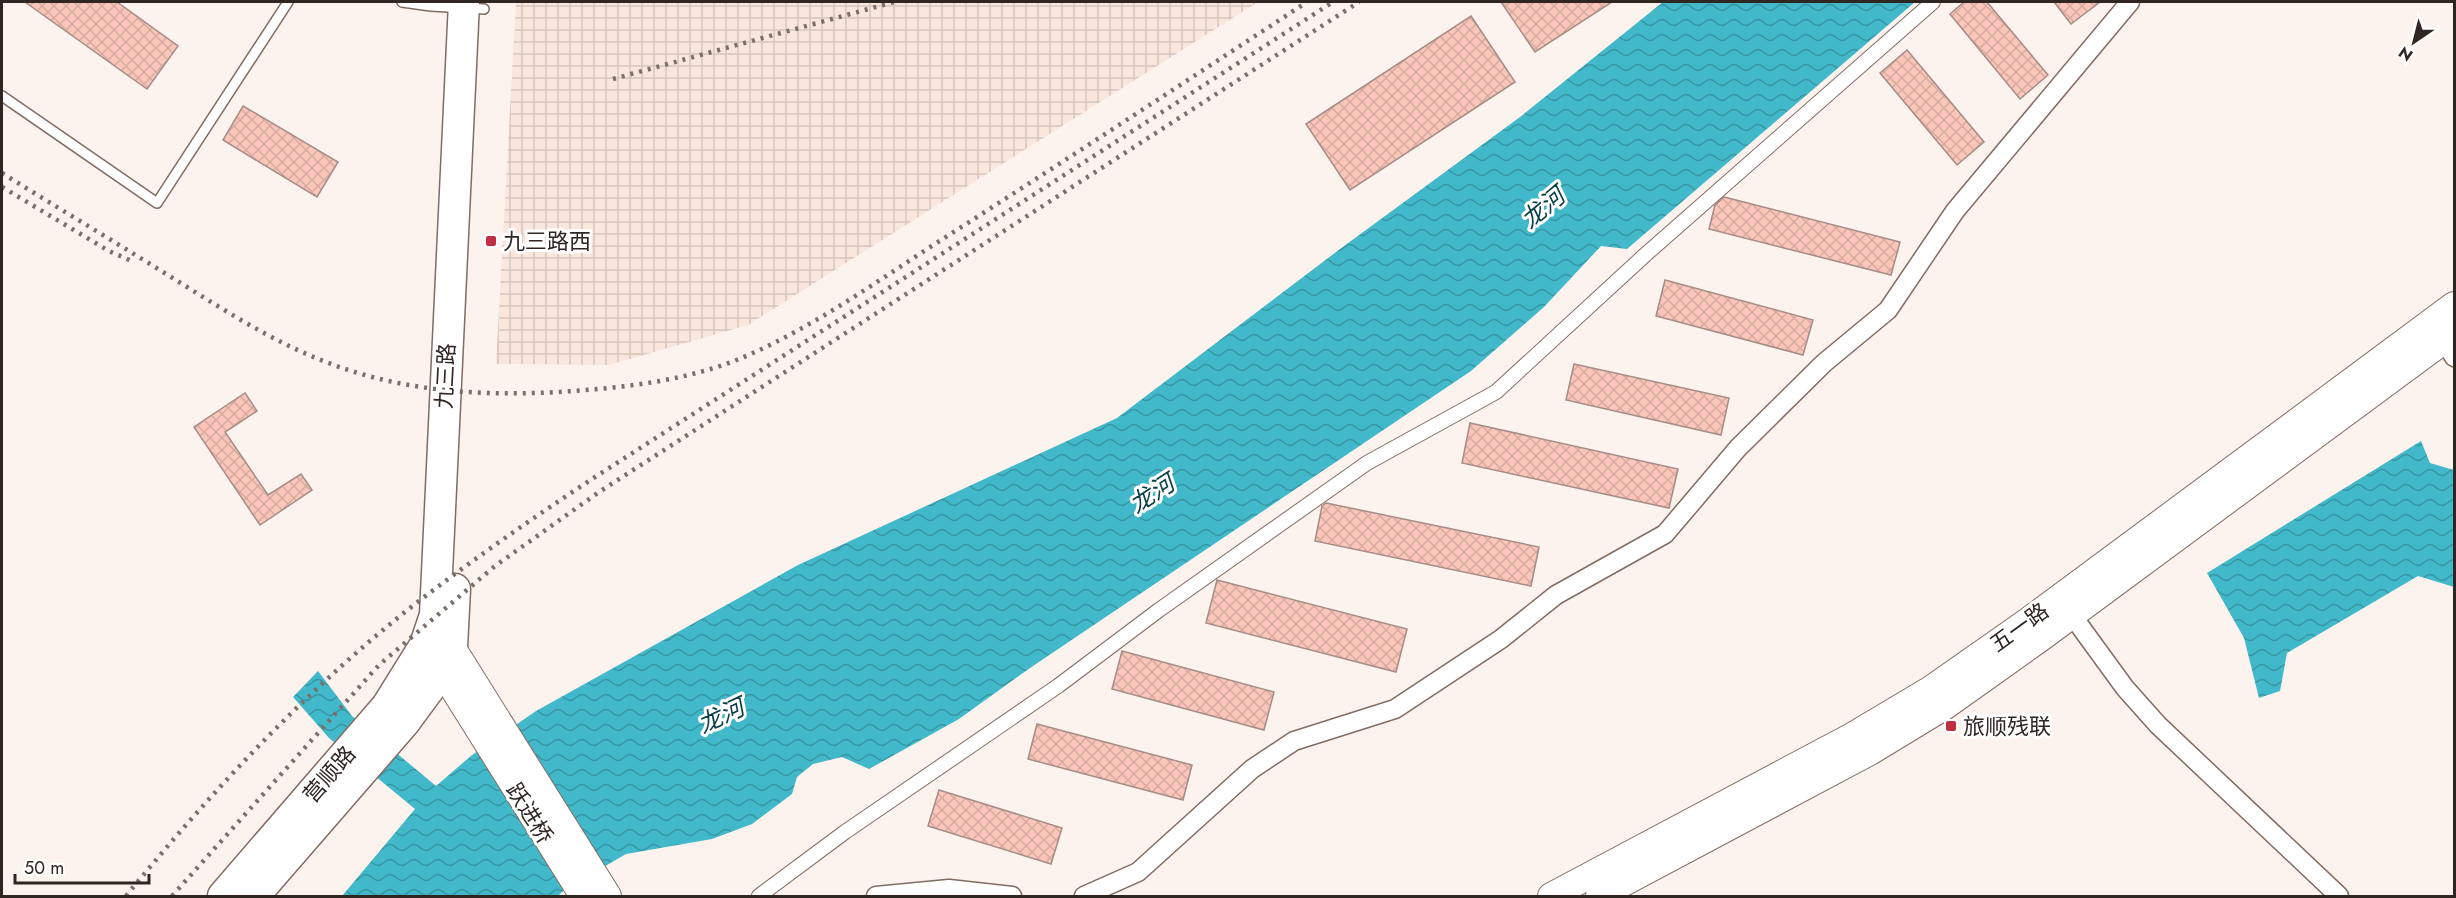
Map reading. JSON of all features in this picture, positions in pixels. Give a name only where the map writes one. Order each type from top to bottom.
[{"type":"highway","name":"九三路","points":[[439,654],[435,615],[474,5]]},
{"type":"highway","name":"营顺路","points":[[223,897],[354,763],[379,734],[400,689],[439,654]]},
{"type":"highway","name":"营顺路","points":[[254,897],[354,763]]},
{"type":"main road","name":"五一路","points":[[1551,897],[1852,736],[2066,607],[2447,338],[2454,305]]},
{"type":"main road","name":"五一路","points":[[1599,897],[1870,752],[1944,707],[2066,607]]},
{"type":"main road","name":"跃进桥","points":[[439,654],[491,729],[592,892]]},
{"type":"street","points":[[759,897],[845,832],[1058,686],[1159,610],[1367,462],[1496,392],[1645,255],[1933,2]]},
{"type":"street","points":[[1084,897],[1138,872],[1252,769],[1294,741],[1395,709],[1501,639],[1556,595],[1665,534],[1738,448],[1824,363],[1888,310],[1955,211],[2130,2]]},
{"type":"street","points":[[2066,607],[2125,688],[2158,725],[2339,897]]},
{"type":"street","points":[[876,897],[949,889],[1012,897]]},
{"type":"lane","points":[[2,96],[157,203],[288,2]]},
{"type":"lane","points":[[402,2],[474,5]]},
{"type":"shaded area","points":[[516,2],[1258,2],[748,325],[609,365],[496,364]]},
{"type":"water","name":"龙河","points":[[1663,2],[1915,2],[1627,249],[1601,246],[1544,307],[1471,371],[1030,668],[959,719],[869,769],[842,757],[813,764],[797,777],[792,794],[752,824],[712,839],[626,854],[564,890],[558,896],[342,896],[415,809],[329,738],[293,697],[318,671],[352,716],[436,786],[472,755],[536,711],[798,565],[1117,418],[1340,249],[1520,117]]},
{"type":"water","points":[[2421,441],[2430,463],[2454,470],[2454,587],[2418,576],[2287,653],[2280,691],[2259,698],[2244,638],[2207,573]]},
{"type":"building","points":[[25,2],[117,2],[178,46],[147,89]]},
{"type":"building","points":[[1501,2],[1612,2],[1535,52]]},
{"type":"building","points":[[1964,2],[1987,2],[2048,75],[2020,99],[1950,14]]},
{"type":"building","points":[[2054,2],[2100,2],[2071,24]]},
{"type":"building","points":[[1471,16],[1515,82],[1350,190],[1306,124]]},
{"type":"building","points":[[1907,50],[1984,142],[1957,165],[1880,73]]},
{"type":"building","points":[[243,106],[338,162],[317,197],[223,140]]},
{"type":"building","points":[[1724,197],[1900,242],[1891,275],[1709,229],[1715,205]]},
{"type":"building","points":[[1665,280],[1813,320],[1803,355],[1656,316]]},
{"type":"building","points":[[1574,364],[1729,398],[1721,435],[1566,400]]},
{"type":"building","points":[[245,393],[257,411],[225,432],[268,495],[301,474],[312,490],[260,525],[194,427]]},
{"type":"building","points":[[1470,423],[1678,469],[1669,508],[1462,463]]},
{"type":"building","points":[[1326,503],[1539,547],[1531,586],[1315,541],[1322,506]]},
{"type":"building","points":[[1217,580],[1407,629],[1396,672],[1206,623]]},
{"type":"building","points":[[1122,651],[1274,692],[1264,730],[1112,689]]},
{"type":"building","points":[[1037,724],[1192,765],[1183,800],[1028,759]]},
{"type":"building","points":[[939,790],[1062,828],[1051,864],[928,826]]},
{"type":"railway","points":[[613,79],[894,2]]},
{"type":"railway","points":[[2,173],[247,323],[326,362],[386,380],[479,393],[542,393],[636,385],[719,366],[767,347],[794,333],[872,285],[1307,2]]},
{"type":"railway","points":[[126,896],[191,819],[260,744],[371,640],[455,574],[592,479],[1333,2]]},
{"type":"railway","points":[[172,896],[379,665],[495,566],[599,492],[1359,2]]},
{"type":"railway","points":[[2,187],[109,251],[134,262]]},
{"type":"place","name":"九三路西","points":[[491,241]]},
{"type":"place","name":"旅顺残联","points":[[1951,726]]}]
